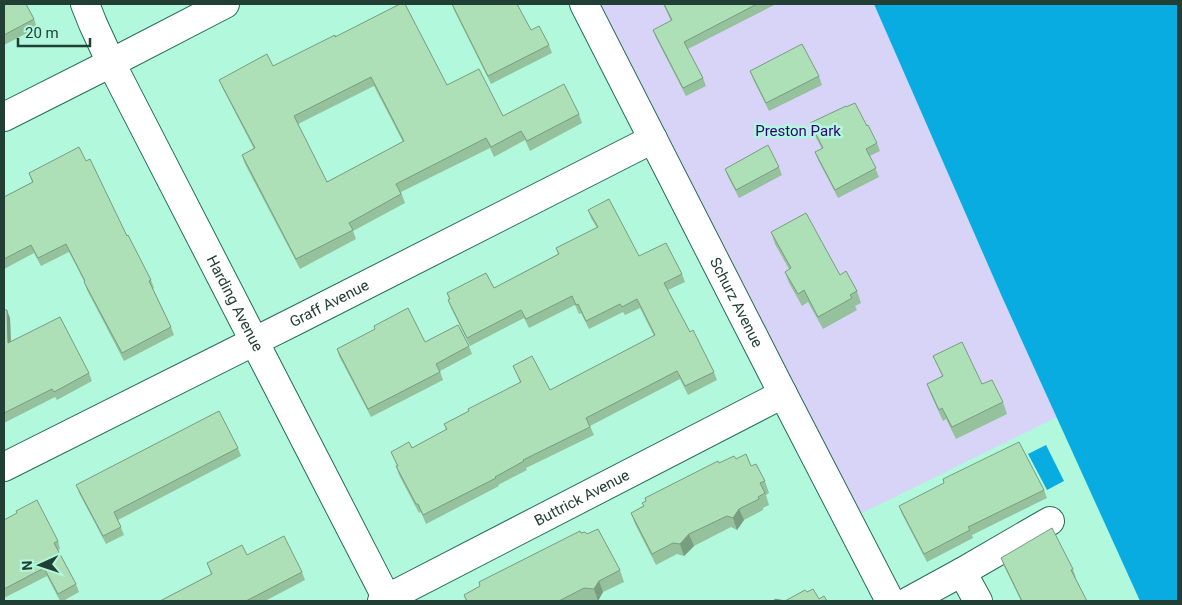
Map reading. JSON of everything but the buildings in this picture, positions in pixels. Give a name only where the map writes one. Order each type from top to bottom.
[{"type":"street","name":"Harding Avenue","points":[[86,4],[111,63],[385,600]]},
{"type":"street","points":[[4,117],[225,4]]},
{"type":"street","name":"Schurz Avenue","points":[[584,4],[782,394],[890,601]]},
{"type":"street","name":"Graff Avenue","points":[[4,467],[653,139]]},
{"type":"street","name":"Buttrick Avenue","points":[[385,600],[782,394]]},
{"type":"street","points":[[909,601],[1050,521]]},
{"type":"street","points":[[962,572],[978,601]]},
{"type":"green space","name":"Preston Park","points":[[595,4],[879,4],[1057,417],[854,517]]},
{"type":"water","points":[[874,4],[1178,4],[1178,601],[1140,601],[1003,299]]},
{"type":"water","points":[[1046,445],[1064,481],[1047,490],[1028,454]]}]
